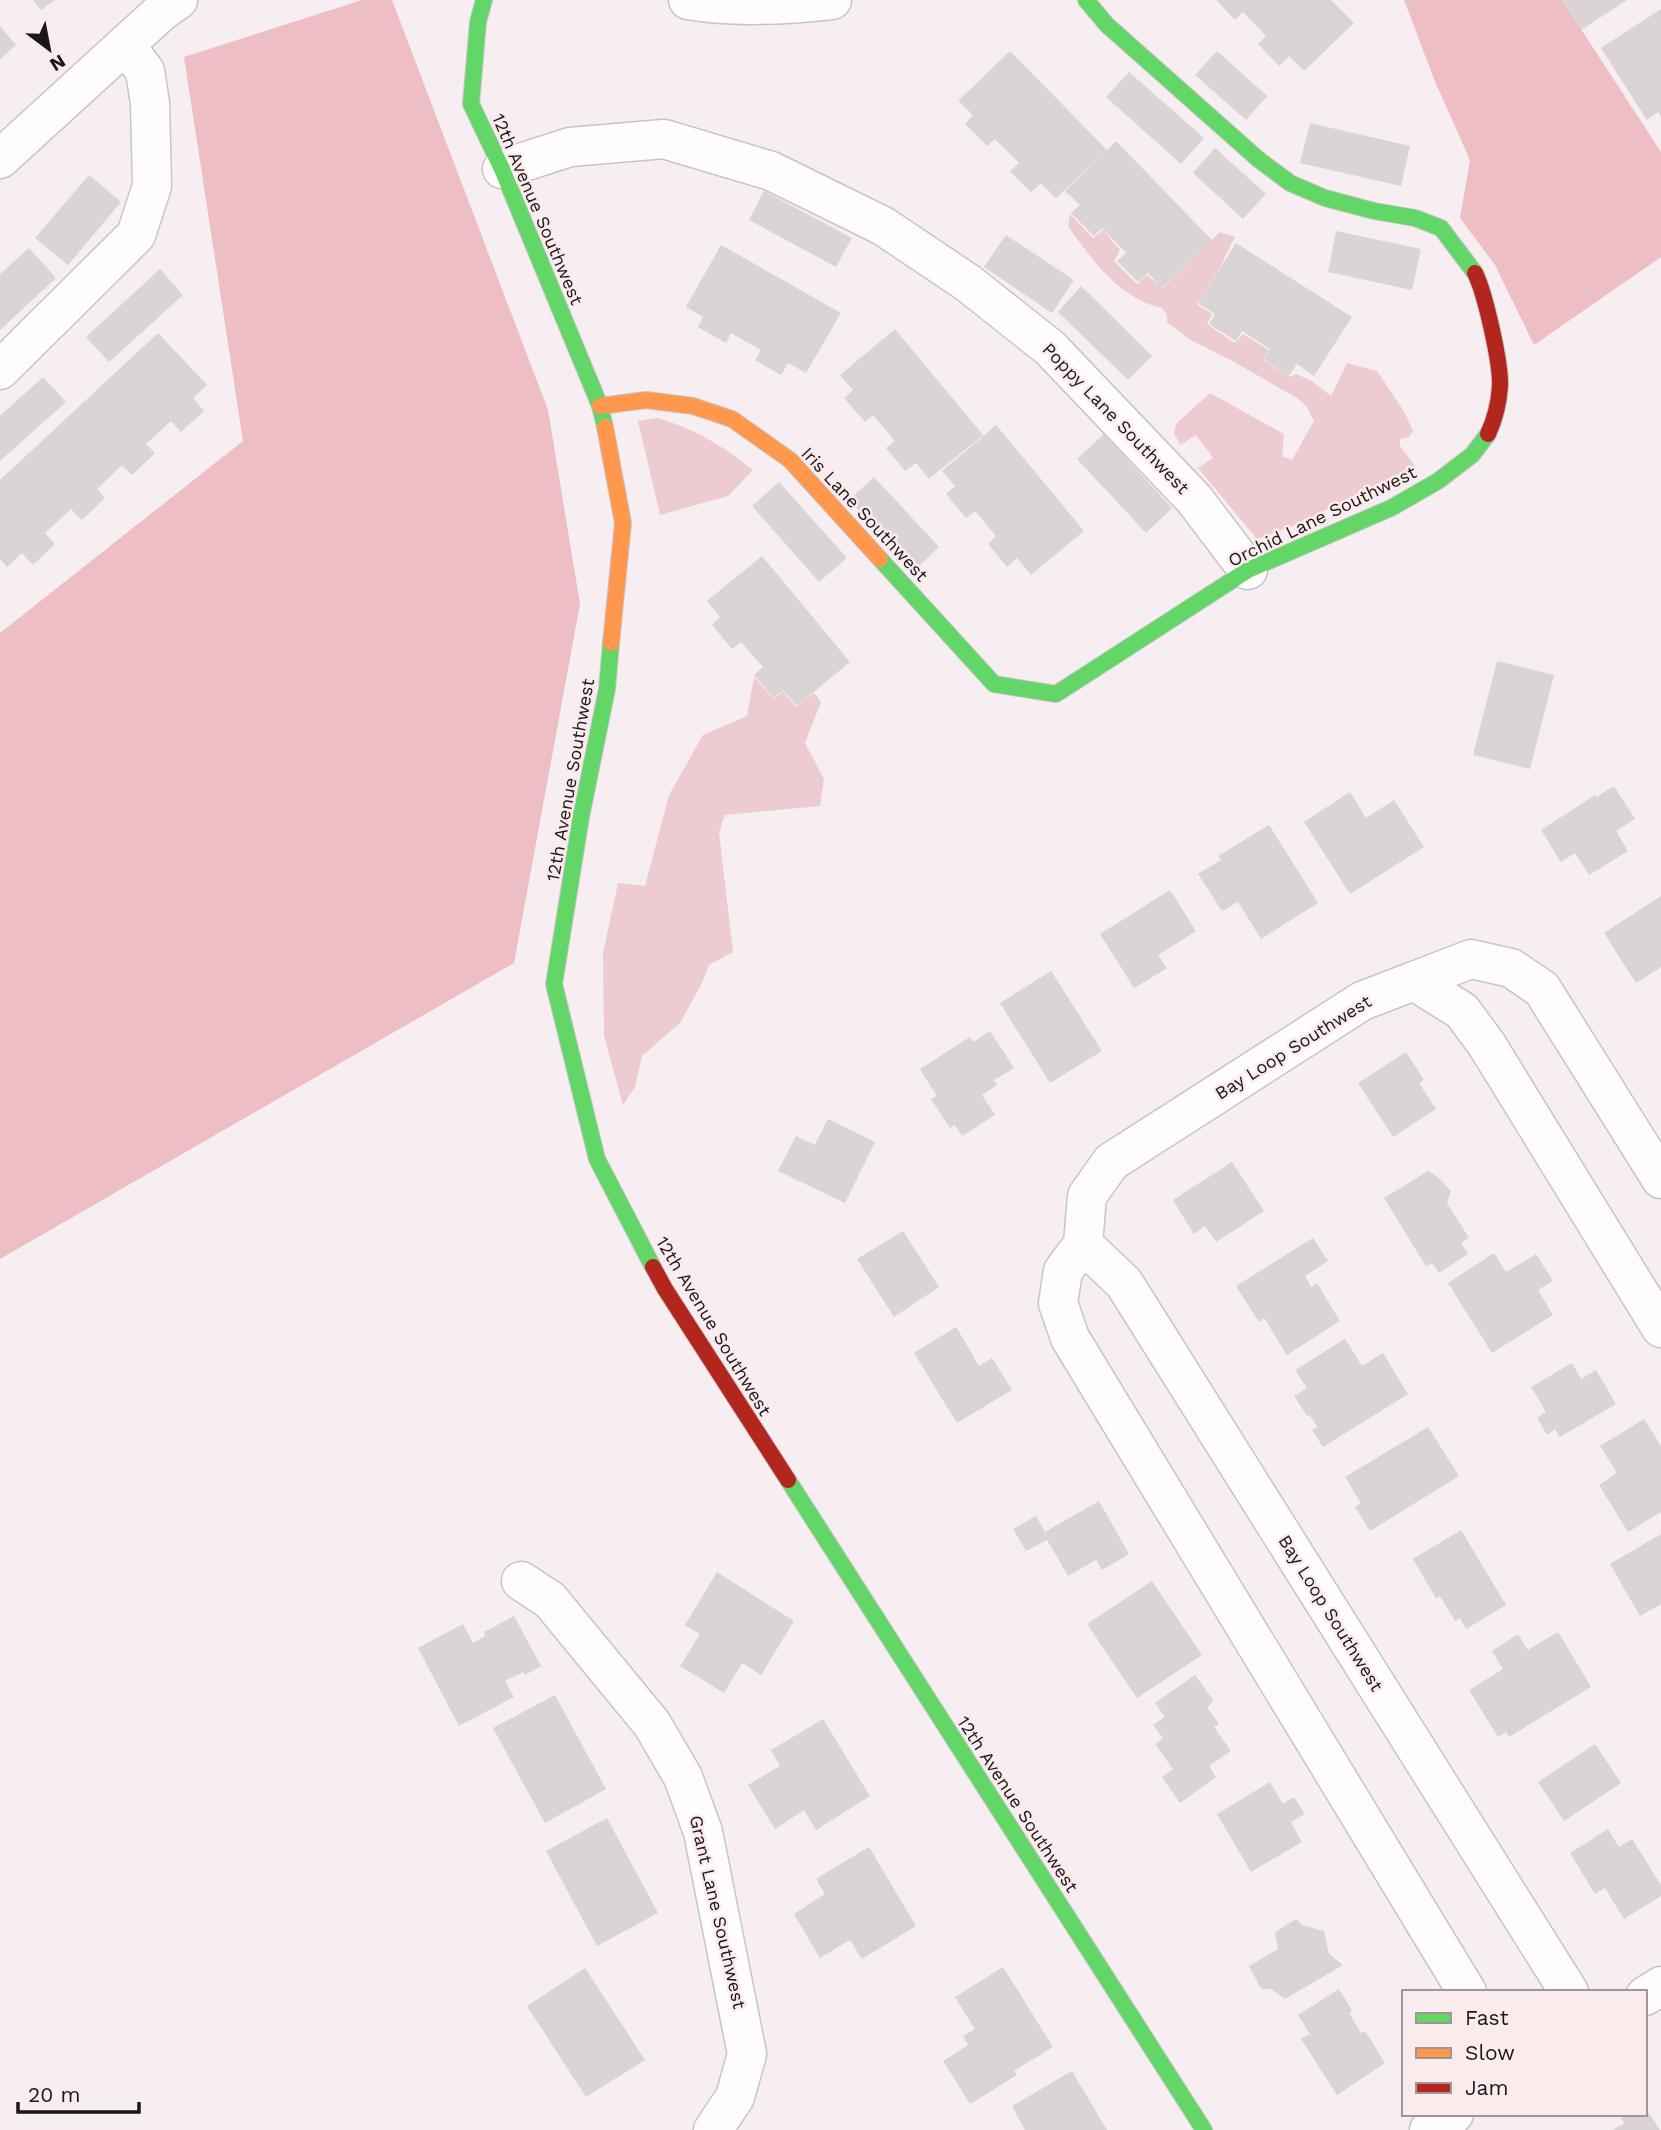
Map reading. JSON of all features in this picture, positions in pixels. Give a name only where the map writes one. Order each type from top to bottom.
[{"type":"street","points":[[0,159],[178,0]]},
{"type":"street","name":"12th Avenue Southwest","points":[[484,0],[478,22],[471,104],[502,169],[600,406],[623,523],[607,689],[581,817],[554,984],[597,1159],[665,1290],[1204,2130]]},
{"type":"street","points":[[688,0],[723,6],[832,0]]},
{"type":"street","name":"Orchid Lane Southwest","points":[[994,684],[1056,694],[1248,570],[1391,508],[1438,481],[1472,455],[1489,432],[1496,413],[1500,383],[1491,326],[1477,275],[1441,228],[1415,218],[1325,198],[1290,183],[1258,159],[1117,34],[1086,0]]},
{"type":"street","points":[[0,370],[136,235],[152,186],[150,103],[145,72],[125,45]]},
{"type":"street","name":"Poppy Lane Southwest","points":[[502,169],[570,147],[664,139],[771,171],[883,226],[968,283],[1051,348],[1194,499],[1248,570]]},
{"type":"street","name":"Iris Lane Southwest","points":[[600,406],[646,400],[693,406],[732,419],[790,460],[994,684]]},
{"type":"street","name":"Bay Loop Southwest","points":[[1568,1990],[1124,1283],[1083,1244],[1087,1196],[1111,1162],[1362,1001],[1471,959],[1510,968],[1542,989],[1661,1179]]},
{"type":"street","points":[[1414,981],[1462,1011],[1487,1045],[1661,1328]]},
{"type":"street","points":[[1083,1244],[1063,1271],[1058,1303],[1070,1338],[1466,1990]]},
{"type":"street","name":"Grant Lane Southwest","points":[[522,1581],[550,1600],[652,1724],[683,1777],[703,1832],[747,2054],[735,2096],[713,2130]]},
{"type":"street","points":[[1429,2130],[1451,2116]]},
{"type":"shaded area","points":[[362,0],[392,0],[548,410],[580,604],[514,963],[0,1259],[0,633],[243,441],[184,57]]},
{"type":"shaded area","points":[[1404,0],[1562,0],[1661,152],[1661,257],[1534,345],[1495,265],[1460,218],[1470,160],[1434,79]]},
{"type":"shaded area","points":[[1070,214],[1093,238],[1103,230],[1120,250],[1114,261],[1137,284],[1147,275],[1163,288],[1220,232],[1235,237],[1197,304],[1212,314],[1207,324],[1235,343],[1243,334],[1269,350],[1263,360],[1290,377],[1296,374],[1310,380],[1331,396],[1347,363],[1377,371],[1405,413],[1413,431],[1409,437],[1400,439],[1400,446],[1415,466],[1293,526],[1257,539],[1198,468],[1213,458],[1196,435],[1180,445],[1174,433],[1177,423],[1210,393],[1284,434],[1282,456],[1292,460],[1314,421],[1306,406],[1297,398],[1189,339],[1167,322],[1167,315],[1162,308],[1133,296],[1120,287],[1097,264],[1068,226]]},
{"type":"shaded area","points":[[658,418],[708,439],[753,470],[728,496],[660,515],[638,421]]},
{"type":"shaded area","points":[[754,677],[773,699],[783,691],[796,707],[814,693],[821,702],[805,743],[824,779],[820,806],[725,815],[719,832],[733,952],[709,965],[680,1023],[642,1056],[635,1087],[623,1105],[604,1036],[603,953],[618,883],[645,886],[669,795],[703,735],[747,716]]},
{"type":"building","points":[[33,0],[55,0],[41,10]]},
{"type":"building","points":[[1216,0],[1331,0],[1354,23],[1304,71],[1289,56],[1279,66],[1258,44],[1266,36],[1243,12],[1235,20]]},
{"type":"building","points":[[1562,0],[1627,0],[1581,30]]},
{"type":"building","points":[[1661,9],[1661,117],[1658,112],[1647,120],[1601,48]]},
{"type":"building","points":[[0,26],[16,45],[0,59]]},
{"type":"building","points":[[1010,51],[1107,150],[1116,141],[1212,240],[1162,288],[1148,273],[1138,282],[1117,261],[1126,253],[1102,228],[1094,236],[1071,213],[1080,205],[1065,191],[1104,152],[1056,198],[1041,183],[1031,192],[1010,171],[1019,163],[995,139],[987,146],[965,124],[973,115],[958,101]]},
{"type":"building","points":[[1217,51],[1267,96],[1246,120],[1195,75]]},
{"type":"building","points":[[1129,72],[1204,138],[1181,164],[1106,97]]},
{"type":"building","points":[[1310,123],[1410,146],[1401,186],[1300,163]]},
{"type":"building","points":[[1215,148],[1266,194],[1243,219],[1193,173]]},
{"type":"building","points":[[89,175],[121,202],[68,265],[35,238]]},
{"type":"building","points":[[764,191],[852,238],[836,267],[749,220]]},
{"type":"building","points":[[1336,231],[1421,249],[1412,290],[1328,272]]},
{"type":"building","points":[[1006,235],[1074,280],[1052,313],[984,267]]},
{"type":"building","points":[[1236,243],[1352,317],[1314,376],[1297,364],[1289,376],[1264,360],[1270,349],[1242,331],[1236,341],[1209,324],[1215,314],[1198,303]]},
{"type":"building","points":[[721,245],[841,313],[806,373],[788,363],[781,375],[755,360],[761,350],[731,333],[726,343],[698,327],[703,317],[686,307]]},
{"type":"building","points":[[29,248],[56,278],[0,330],[0,274]]},
{"type":"building","points":[[160,269],[183,295],[109,362],[86,337]]},
{"type":"building","points":[[1081,286],[1152,356],[1128,380],[1058,312]]},
{"type":"building","points":[[895,329],[983,435],[929,479],[916,463],[905,471],[886,448],[895,441],[873,415],[865,422],[844,398],[853,390],[840,375]]},
{"type":"building","points":[[158,333],[207,385],[193,398],[204,411],[181,432],[171,421],[146,444],[155,453],[132,475],[122,465],[97,489],[105,498],[82,520],[71,509],[45,533],[55,544],[33,565],[22,553],[7,567],[0,559],[0,480]]},
{"type":"building","points":[[43,377],[66,402],[0,461],[0,416]]},
{"type":"building","points":[[996,425],[1084,531],[1031,575],[1017,558],[1007,567],[988,544],[996,536],[975,511],[966,518],[946,494],[955,486],[942,471]]},
{"type":"building","points":[[1104,434],[1172,508],[1146,533],[1077,459]]},
{"type":"building","points":[[874,477],[939,547],[915,570],[849,500]]},
{"type":"building","points":[[779,482],[847,558],[819,582],[752,506]]},
{"type":"building","points":[[762,556],[850,662],[797,706],[783,690],[773,698],[754,675],[763,667],[741,642],[732,649],[712,625],[720,617],[707,601]]},
{"type":"building","points":[[1497,661],[1554,675],[1530,769],[1473,755]]},
{"type":"building","points":[[1614,786],[1635,819],[1616,831],[1628,851],[1589,875],[1575,853],[1561,862],[1541,830],[1595,795],[1596,797]]},
{"type":"building","points":[[1350,792],[1366,818],[1394,800],[1424,847],[1350,894],[1304,822]]},
{"type":"building","points":[[1269,825],[1318,903],[1261,939],[1238,902],[1222,911],[1198,874],[1221,860],[1218,856]]},
{"type":"building","points":[[1170,890],[1196,931],[1158,955],[1167,968],[1134,988],[1100,934]]},
{"type":"building","points":[[1661,896],[1661,967],[1636,983],[1604,933]]},
{"type":"building","points":[[1051,971],[1102,1051],[1050,1083],[1000,1003]]},
{"type":"building","points":[[990,1031],[1014,1068],[994,1080],[997,1085],[982,1095],[995,1115],[962,1136],[955,1125],[950,1128],[931,1099],[937,1096],[920,1069],[970,1037],[973,1042]]},
{"type":"building","points":[[1406,1052],[1424,1080],[1419,1083],[1436,1109],[1393,1137],[1358,1083]]},
{"type":"building","points":[[828,1119],[875,1142],[845,1203],[778,1171],[796,1136],[815,1145]]},
{"type":"building","points":[[1232,1162],[1264,1211],[1216,1242],[1205,1226],[1194,1234],[1173,1200]]},
{"type":"building","points":[[1428,1171],[1451,1191],[1447,1203],[1469,1238],[1461,1243],[1468,1254],[1439,1273],[1432,1263],[1426,1266],[1384,1198]]},
{"type":"building","points":[[903,1231],[939,1287],[894,1317],[857,1259]]},
{"type":"building","points":[[1313,1238],[1328,1261],[1305,1276],[1311,1287],[1317,1283],[1340,1321],[1287,1355],[1264,1318],[1259,1322],[1236,1286]]},
{"type":"building","points":[[1494,1253],[1506,1272],[1536,1254],[1553,1281],[1538,1290],[1553,1315],[1492,1353],[1448,1283]]},
{"type":"building","points":[[956,1327],[979,1366],[992,1358],[1012,1390],[957,1423],[914,1353]]},
{"type":"building","points":[[1345,1339],[1362,1366],[1383,1353],[1408,1394],[1323,1447],[1312,1430],[1318,1427],[1294,1396],[1307,1388],[1295,1370]]},
{"type":"building","points":[[1572,1363],[1581,1379],[1596,1370],[1616,1404],[1560,1437],[1555,1429],[1547,1435],[1537,1418],[1546,1412],[1531,1387]]},
{"type":"building","points":[[1644,1419],[1661,1446],[1661,1512],[1628,1532],[1599,1485],[1617,1473],[1600,1446]]},
{"type":"building","points":[[1428,1427],[1459,1476],[1370,1531],[1355,1507],[1361,1503],[1345,1477]]},
{"type":"building","points":[[1099,1501],[1129,1554],[1102,1570],[1096,1560],[1068,1576],[1047,1540],[1026,1551],[1013,1529],[1036,1516],[1045,1532]]},
{"type":"building","points":[[1461,1530],[1506,1605],[1466,1629],[1460,1618],[1455,1621],[1440,1596],[1436,1598],[1413,1559]]},
{"type":"building","points":[[1661,1534],[1661,1604],[1640,1616],[1610,1564]]},
{"type":"building","points":[[717,1572],[794,1621],[761,1675],[742,1663],[724,1693],[680,1666],[700,1634],[685,1625]]},
{"type":"building","points":[[1152,1581],[1202,1655],[1137,1698],[1087,1624]]},
{"type":"building","points":[[514,1616],[541,1666],[525,1675],[523,1672],[505,1681],[514,1697],[459,1726],[418,1648],[463,1624],[473,1643],[485,1636],[484,1632]]},
{"type":"building","points":[[1558,1632],[1591,1687],[1509,1737],[1506,1732],[1498,1737],[1469,1690],[1503,1669],[1492,1651],[1518,1634],[1528,1650]]},
{"type":"building","points":[[1195,1675],[1214,1701],[1207,1707],[1219,1724],[1214,1727],[1231,1751],[1209,1766],[1216,1777],[1180,1803],[1162,1777],[1173,1769],[1155,1744],[1163,1738],[1153,1725],[1165,1717],[1155,1703]]},
{"type":"building","points":[[555,1695],[606,1789],[545,1823],[493,1728]]},
{"type":"building","points":[[823,1719],[870,1796],[816,1830],[804,1810],[775,1829],[748,1785],[780,1766],[771,1750]]},
{"type":"building","points":[[1595,1744],[1621,1783],[1564,1821],[1538,1782]]},
{"type":"building","points":[[1270,1782],[1283,1804],[1294,1797],[1305,1814],[1291,1822],[1302,1842],[1251,1872],[1217,1814]]},
{"type":"building","points":[[607,1818],[658,1913],[597,1946],[546,1851]]},
{"type":"building","points":[[1608,1829],[1619,1847],[1632,1839],[1661,1885],[1661,1896],[1624,1919],[1605,1888],[1595,1894],[1570,1853]]},
{"type":"building","points":[[869,1847],[916,1926],[862,1959],[850,1940],[820,1958],[794,1914],[825,1894],[816,1879]]},
{"type":"building","points":[[1296,1919],[1302,1925],[1324,1931],[1329,1954],[1343,1965],[1285,1999],[1271,1989],[1261,1989],[1249,1966],[1278,1949],[1275,1932]]},
{"type":"building","points":[[1003,1967],[1053,2047],[1014,2071],[1017,2075],[970,2104],[943,2061],[968,2045],[963,2036],[975,2029],[955,1997]]},
{"type":"building","points":[[585,1968],[645,2060],[586,2097],[527,2006]]},
{"type":"building","points":[[1339,1989],[1352,2010],[1349,2013],[1361,2033],[1365,2031],[1385,2063],[1337,2095],[1301,2039],[1310,2034],[1298,2015]]},
{"type":"building","points":[[1072,2071],[1107,2130],[1025,2130],[1012,2106]]},
{"type":"building","points":[[1647,2110],[1660,2130],[1613,2130],[1624,2123],[1620,2116],[1647,2116]]},
{"type":"traffic: fast","points":[[484,0],[478,22],[471,104],[502,169],[600,406],[605,427]]},
{"type":"traffic: fast","points":[[1086,0],[1107,25],[1258,159],[1290,183],[1325,198],[1415,218],[1441,228],[1475,273]]},
{"type":"traffic: fast","points":[[880,559],[994,684],[1056,694],[1248,570],[1391,508],[1438,481],[1472,455],[1488,434]]},
{"type":"traffic: fast","points":[[611,643],[607,689],[581,817],[554,984],[597,1159],[653,1267]]},
{"type":"traffic: fast","points":[[788,1480],[1204,2130]]},
{"type":"traffic: slow","points":[[600,406],[646,400],[693,406],[732,419],[790,460],[880,559]]},
{"type":"traffic: slow","points":[[605,427],[623,523],[611,643]]},
{"type":"traffic: jam","points":[[1475,273],[1488,311],[1500,375],[1498,404],[1488,434]]},
{"type":"traffic: jam","points":[[653,1267],[788,1480]]}]
